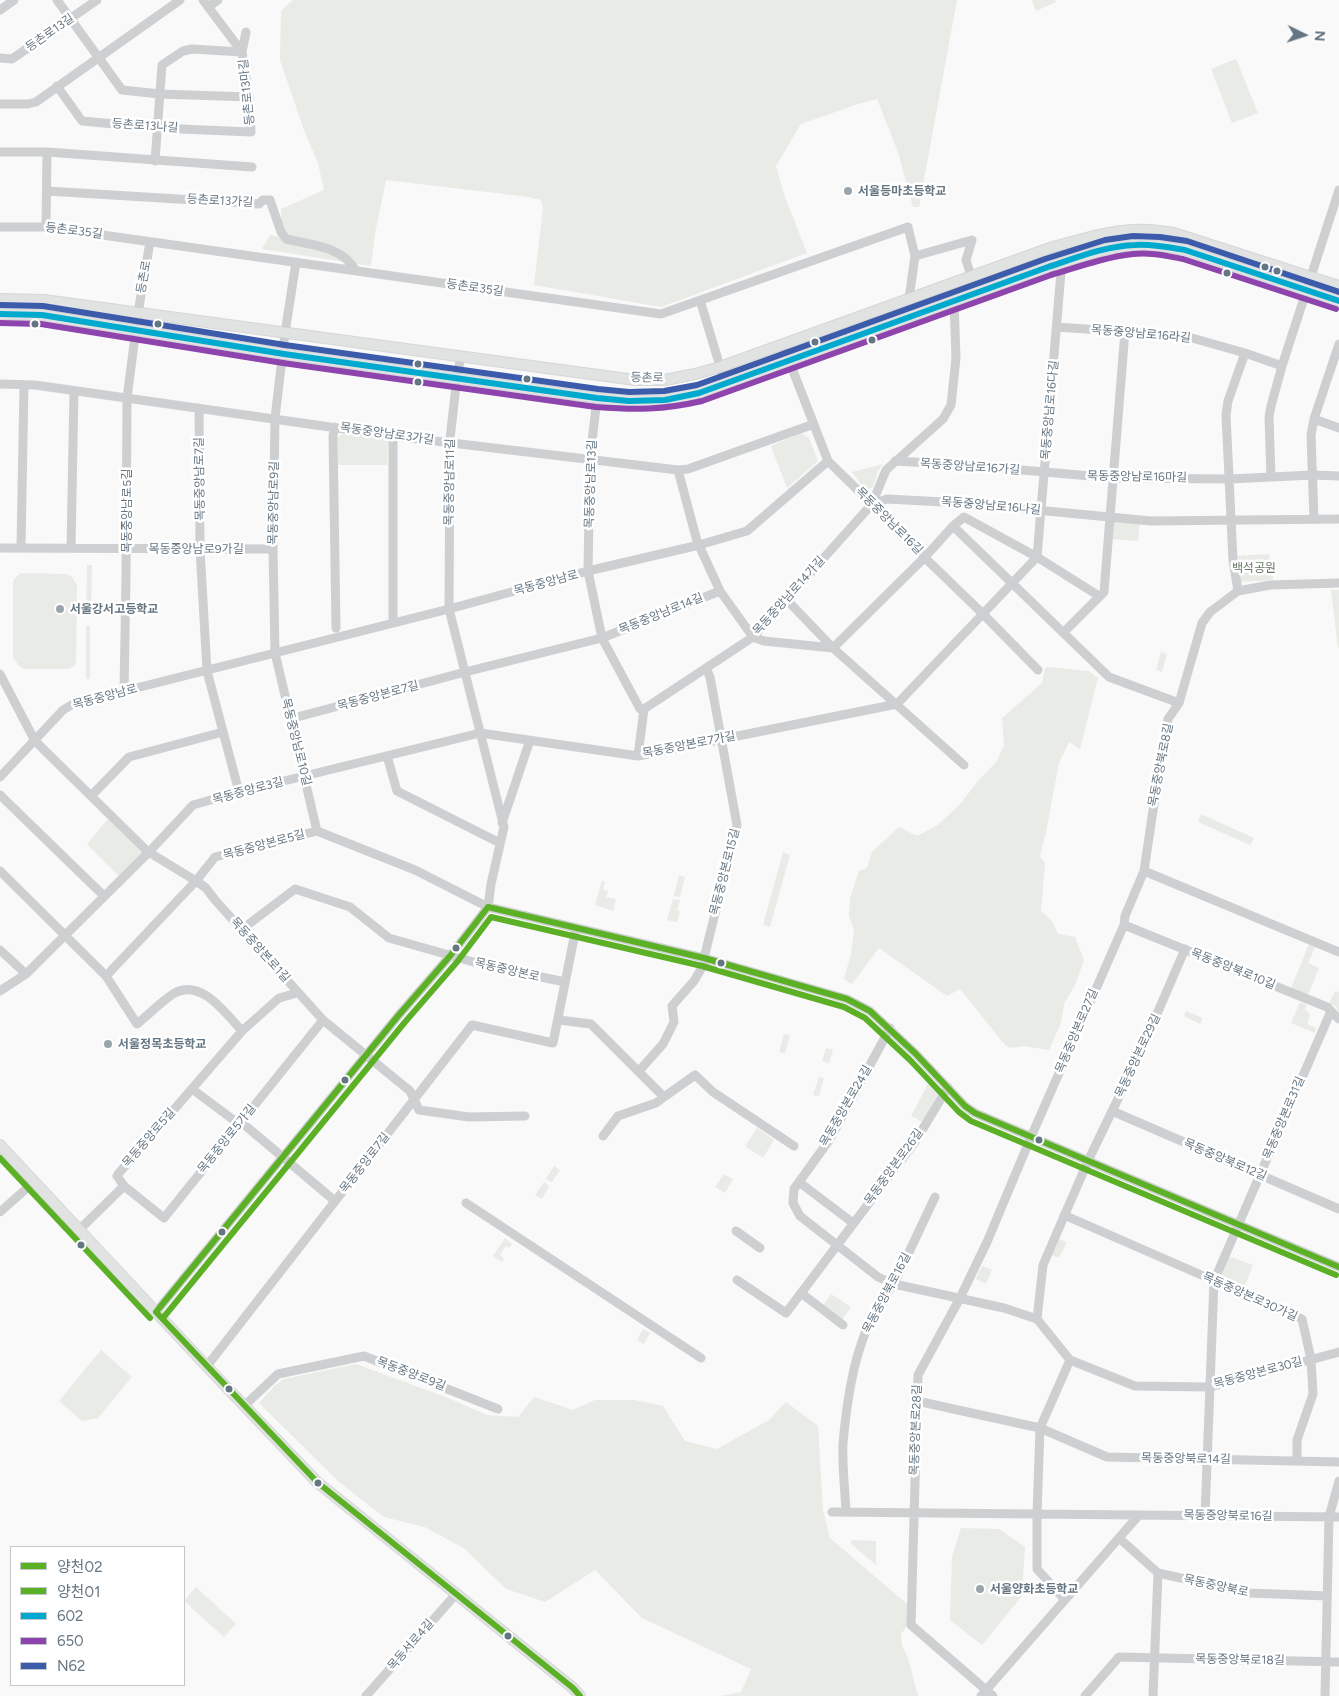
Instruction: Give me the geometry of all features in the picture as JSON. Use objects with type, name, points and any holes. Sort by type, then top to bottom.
[{"type":"main road","name":"등촌로","points":[[0,299],[44,300],[635,380],[665,380],[720,367],[1050,248],[1113,232],[1150,230],[1174,234],[1339,286]]},
{"type":"main road","name":"등촌로","points":[[0,314],[42,315],[284,354],[597,398],[665,400],[699,393],[1059,263],[1115,247],[1134,245],[1160,246],[1185,250],[1339,301]]},
{"type":"main road","points":[[0,1145],[317,1482],[558,1676],[580,1696]]},
{"type":"street","points":[[57,0],[122,90],[160,94],[249,97]]},
{"type":"street","name":"등촌로13길","points":[[0,58],[12,59],[97,0]]},
{"type":"street","points":[[0,104],[28,104],[36,102],[180,0]]},
{"type":"street","name":"등촌로13마길","points":[[218,0],[205,3],[242,52]]},
{"type":"street","points":[[0,10],[11,1]]},
{"type":"street","name":"등촌로13마길","points":[[246,32],[242,52],[249,97],[251,132]]},
{"type":"street","name":"등촌로13마길","points":[[155,161],[162,65],[183,50],[242,52]]},
{"type":"street","name":"등촌로13나길","points":[[57,86],[82,121],[158,128],[251,132]]},
{"type":"street","points":[[0,152],[47,152],[252,167]]},
{"type":"street","points":[[46,227],[47,152]]},
{"type":"street","points":[[1271,477],[1271,406],[1310,277],[1337,205],[1339,190]]},
{"type":"street","name":"등촌로13가길","points":[[47,191],[259,204],[263,200],[270,200],[281,232],[286,239],[338,252],[350,261],[356,271]]},
{"type":"street","name":"등촌로35길","points":[[0,227],[46,227],[662,314],[908,227],[916,256],[909,299]]},
{"type":"street","points":[[916,256],[972,240],[966,260],[971,276]]},
{"type":"street","name":"등촌로","points":[[135,330],[150,242]]},
{"type":"street","points":[[284,354],[296,262]]},
{"type":"street","name":"목동중앙남로16다길","points":[[1037,557],[1057,327],[1061,272],[1059,263]]},
{"type":"street","points":[[700,300],[725,383]]},
{"type":"street","name":"목동중앙남로16가길","points":[[872,504],[886,470],[943,419],[951,405],[956,358],[954,301]]},
{"type":"street","name":"목동중앙남로16라길","points":[[1057,327],[1185,336],[1282,366]]},
{"type":"street","name":"목동중앙남로5길","points":[[124,692],[127,398],[135,330]]},
{"type":"street","points":[[1064,632],[1104,592],[1124,331]]},
{"type":"street","points":[[1314,519],[1311,435],[1314,419],[1339,344]]},
{"type":"street","name":"목동중앙남로16길","points":[[783,345],[828,461],[1038,670]]},
{"type":"street","points":[[1238,591],[1233,560],[1226,415],[1228,401],[1245,353]]},
{"type":"street","name":"목동중앙남로9길","points":[[275,653],[273,549],[275,418],[284,354]]},
{"type":"street","name":"목동중앙남로11길","points":[[449,609],[450,443],[461,356]]},
{"type":"street","name":"목동중앙남로3가길","points":[[0,384],[24,384],[393,436],[678,470],[688,469],[814,424]]},
{"type":"street","points":[[20,548],[24,384]]},
{"type":"street","points":[[71,548],[74,391]]},
{"type":"street","name":"목동중앙남로13길","points":[[588,571],[590,459],[597,398]]},
{"type":"street","name":"목동중앙남로7길","points":[[199,408],[200,548],[207,671]]},
{"type":"street","points":[[1314,419],[1339,428]]},
{"type":"street","points":[[335,427],[336,628]]},
{"type":"street","points":[[393,436],[393,623]]},
{"type":"street","name":"목동중앙남로","points":[[0,777],[63,710],[73,704],[449,609],[588,571],[699,545],[747,531],[828,461]]},
{"type":"street","name":"목동중앙남로16가길","points":[[895,461],[965,465],[1044,473]]},
{"type":"street","points":[[678,470],[699,545],[720,591],[753,636],[764,641],[833,648]]},
{"type":"street","name":"목동중앙남로16마길","points":[[1044,473],[1113,478],[1339,476]]},
{"type":"street","name":"목동중앙남로16나길","points":[[872,504],[887,498],[963,503],[1151,521],[1339,519]]},
{"type":"street","name":"목동중앙남로14가길","points":[[644,709],[753,636],[872,504]]},
{"type":"street","points":[[833,648],[964,517],[1037,557],[1099,596]]},
{"type":"street","points":[[953,526],[1109,677],[1179,703]]},
{"type":"street","name":"목동중앙남로9가길","points":[[0,548],[273,549]]},
{"type":"street","points":[[897,704],[1037,557]]},
{"type":"street","name":"목동중앙남로14길","points":[[588,571],[602,638],[640,709],[644,709]]},
{"type":"street","name":"목동중앙북로8길","points":[[1124,924],[1125,916],[1144,871],[1168,719],[1179,703],[1202,623],[1210,612],[1238,591],[1270,585],[1339,583]]},
{"type":"street","name":"목동중앙남로14길","points":[[602,638],[720,591]]},
{"type":"street","points":[[786,599],[833,648],[964,765]]},
{"type":"street","points":[[156,1312],[366,1055],[450,956],[488,907],[504,827],[449,609]]},
{"type":"street","name":"목동중앙본로7길","points":[[290,719],[465,672],[602,638]]},
{"type":"street","name":"목동중앙남로10길","points":[[275,653],[317,831]]},
{"type":"street","name":"목동중앙본로15길","points":[[706,668],[710,677],[737,825],[706,958]]},
{"type":"street","points":[[207,671],[239,792]]},
{"type":"street","name":"목동중앙본로1길","points":[[0,674],[35,741],[149,852],[206,888],[241,930],[323,1020],[410,1091],[413,1101]]},
{"type":"street","name":"목동중앙본로7가길","points":[[480,733],[638,756],[897,704]]},
{"type":"street","points":[[638,756],[644,709]]},
{"type":"street","points":[[91,796],[129,757],[223,732]]},
{"type":"street","name":"목동중앙로3길","points":[[0,991],[26,974],[64,934],[149,852],[193,805],[480,733]]},
{"type":"street","points":[[502,823],[530,740]]},
{"type":"street","points":[[387,756],[397,792],[500,843]]},
{"type":"street","points":[[0,794],[104,896]]},
{"type":"street","name":"목동중앙본로5길","points":[[106,976],[196,881],[215,858],[317,831],[415,870],[488,907]]},
{"type":"street","points":[[0,871],[106,976],[137,1024],[175,994],[185,990],[196,991],[210,998],[242,1032]]},
{"type":"street","points":[[1144,871],[1339,952]]},
{"type":"street","name":"목동중앙본로","points":[[241,930],[295,889],[350,906],[389,938],[484,965],[565,982]]},
{"type":"street","points":[[488,907],[706,958],[847,999],[870,1010],[890,1028],[965,1106],[975,1112],[1339,1267]]},
{"type":"street","name":"목동중앙북로10길","points":[[1124,924],[1327,1008],[1339,1019]]},
{"type":"street","name":"목동중앙본로27길","points":[[1030,1137],[1124,924]]},
{"type":"street","points":[[576,928],[559,1020],[591,1024],[664,1097]]},
{"type":"street","name":"목동중앙본로29길","points":[[1088,1161],[1141,1051],[1185,949]]},
{"type":"street","points":[[0,950],[26,974]]},
{"type":"street","points":[[638,1072],[663,1044],[674,1022],[672,1006],[694,981],[706,958]]},
{"type":"street","name":"목동중앙로5길","points":[[80,1229],[124,1186],[117,1176],[119,1173],[242,1032],[280,998],[298,993]]},
{"type":"street","name":"목동중앙본로31길","points":[[1214,1281],[1331,1011]]},
{"type":"street","name":"목동중앙로5가길","points":[[124,1186],[164,1218],[323,1020]]},
{"type":"street","name":"목동중앙로7길","points":[[207,1366],[472,1025],[553,1043],[559,1020]]},
{"type":"street","name":"목동중앙본로24길","points":[[836,1244],[800,1216],[793,1202],[794,1189],[833,1133],[890,1028]]},
{"type":"street","points":[[603,1136],[618,1116],[656,1103],[695,1075],[713,1092],[794,1146]]},
{"type":"street","name":"목동중앙본로26길","points":[[737,1280],[786,1313],[836,1244],[915,1142],[948,1087]]},
{"type":"street","points":[[192,1089],[240,1123],[335,1201]]},
{"type":"street","points":[[413,1101],[419,1110],[444,1114],[469,1117],[525,1116]]},
{"type":"street","name":"목동중앙북로12길","points":[[1112,1111],[1339,1209]]},
{"type":"street","name":"목동중앙본로28길","points":[[987,1694],[911,1625],[918,1375],[960,1298],[987,1242],[1030,1137]]},
{"type":"street","points":[[836,1244],[878,1277],[894,1284],[1004,1308],[1037,1319],[1043,1265],[1088,1161]]},
{"type":"street","points":[[0,1212],[35,1181]]},
{"type":"street","points":[[799,1182],[853,1223]]},
{"type":"street","name":"목동중앙북로16길","points":[[846,1512],[843,1445],[851,1380],[866,1329],[886,1294],[894,1284],[935,1197]]},
{"type":"street","points":[[466,1203],[701,1358]]},
{"type":"street","name":"목동중앙본로30가길","points":[[1064,1215],[1302,1319],[1311,1359],[1313,1394],[1297,1440],[1297,1462]]},
{"type":"street","points":[[736,1231],[760,1248]]},
{"type":"street","points":[[1205,1516],[1214,1281]]},
{"type":"street","points":[[801,1293],[843,1325]]},
{"type":"street","name":"목동중앙본로30길","points":[[1037,1319],[1070,1360],[1135,1386],[1210,1387],[1339,1352]]},
{"type":"street","name":"목동중앙로9길","points":[[244,1406],[278,1374],[364,1356],[498,1408]]},
{"type":"street","points":[[1065,1600],[1038,1569],[1037,1514],[1040,1428],[1070,1360]]},
{"type":"street","name":"목동중앙북로14길","points":[[917,1401],[1040,1428],[1107,1457],[1339,1462]]},
{"type":"street","points":[[1325,1696],[1329,1517],[1339,1481]]},
{"type":"street","name":"목동중앙북로16길","points":[[832,1512],[1329,1517]]},
{"type":"street","points":[[987,1694],[1065,1600],[1140,1515]]},
{"type":"street","points":[[1329,1517],[1339,1517]]},
{"type":"street","name":"목동중앙북로","points":[[1119,1538],[1158,1573],[1249,1593],[1327,1596]]},
{"type":"street","points":[[1154,1696],[1158,1573]]},
{"type":"street","name":"목동서로4길","points":[[366,1696],[456,1594]]},
{"type":"street","name":"목동중앙북로18길","points":[[1085,1696],[1119,1657],[1326,1662]]},
{"type":"street","points":[[1326,1662],[1339,1662]]},
{"type":"green space","points":[[293,0],[957,0],[919,207],[913,207],[898,152],[877,99],[801,124],[776,166],[785,197],[807,253],[661,307],[534,285],[543,208],[541,200],[529,197],[386,180],[375,233],[371,266],[262,249],[270,235],[281,237],[281,209],[324,190],[318,163],[304,130],[280,60],[281,11]]},
{"type":"green space","points":[[1032,0],[1055,0],[1056,2],[1036,11]]},
{"type":"green space","points":[[1236,59],[1258,113],[1232,123],[1211,69]]},
{"type":"green space","points":[[347,432],[388,439],[387,465],[338,465],[338,437]]},
{"type":"green space","points":[[801,433],[809,438],[818,461],[787,488],[771,446]]},
{"type":"green space","points":[[883,464],[878,471],[873,487],[865,490],[852,472]]},
{"type":"green space","points":[[1113,520],[1140,522],[1138,541],[1112,539]]},
{"type":"green space","name":"백석공원","points":[[1269,554],[1273,580],[1239,582],[1235,556]]},
{"type":"green space","points":[[87,565],[92,565],[91,616],[86,615]]},
{"type":"green space","points":[[21,573],[66,574],[71,576],[77,585],[76,662],[69,669],[24,669],[13,658],[13,584],[14,579]]},
{"type":"green space","points":[[1331,590],[1339,590],[1339,648],[1338,648]]},
{"type":"green space","points":[[86,626],[90,626],[90,679],[86,679]]},
{"type":"green space","points":[[1161,652],[1167,654],[1162,672],[1156,670]]},
{"type":"green space","points":[[1045,668],[1089,671],[1098,678],[1080,749],[1069,742],[1059,763],[1040,856],[1045,863],[1041,911],[1053,922],[1058,934],[1075,937],[1084,960],[1075,985],[1064,1004],[1061,1023],[1049,1050],[1023,1046],[1010,1048],[1005,1045],[960,989],[947,996],[879,948],[852,984],[844,979],[851,954],[854,930],[849,916],[850,898],[859,871],[867,868],[872,852],[899,827],[917,836],[938,825],[961,803],[997,761],[1004,745],[1002,718],[1042,683]]},
{"type":"green space","points":[[1201,814],[1254,838],[1250,845],[1198,822]]},
{"type":"green space","points":[[108,819],[143,854],[120,877],[87,844]]},
{"type":"green space","points":[[783,852],[790,855],[770,927],[763,925]]},
{"type":"green space","points":[[679,875],[685,877],[680,897],[674,896]]},
{"type":"green space","points":[[602,881],[605,882],[603,890],[608,891],[606,897],[616,899],[613,911],[595,905]]},
{"type":"green space","points":[[673,899],[680,900],[677,910],[680,911],[677,922],[667,920]]},
{"type":"green space","points":[[1309,944],[1315,947],[1308,963],[1319,968],[1308,995],[1291,988]]},
{"type":"green space","points":[[1335,991],[1339,992],[1339,1012],[1335,1006],[1329,1004]]},
{"type":"green space","points":[[1300,1002],[1307,1005],[1305,1010],[1309,1012],[1310,1016],[1307,1024],[1316,1028],[1315,1033],[1291,1023]]},
{"type":"green space","points":[[1186,1011],[1203,1018],[1200,1024],[1184,1016]]},
{"type":"green space","points":[[784,1034],[790,1035],[785,1053],[779,1052]]},
{"type":"green space","points":[[826,1048],[833,1050],[829,1063],[822,1061]]},
{"type":"green space","points":[[819,1077],[824,1078],[819,1096],[813,1095]]},
{"type":"green space","points":[[930,1080],[940,1090],[923,1122],[911,1116]]},
{"type":"green space","points":[[757,1128],[774,1140],[763,1158],[745,1146]]},
{"type":"green space","points":[[554,1166],[560,1170],[552,1182],[546,1179]]},
{"type":"green space","points":[[724,1174],[733,1179],[725,1193],[715,1187]]},
{"type":"green space","points":[[544,1182],[549,1186],[542,1199],[535,1195]]},
{"type":"green space","points":[[505,1238],[512,1244],[509,1248],[506,1246],[500,1255],[504,1259],[502,1262],[493,1256]]},
{"type":"green space","points":[[1059,1239],[1067,1242],[1059,1258],[1052,1255]]},
{"type":"green space","points":[[1228,1256],[1253,1265],[1244,1288],[1221,1280],[1220,1276]]},
{"type":"green space","points":[[982,1266],[992,1270],[986,1284],[976,1279]]},
{"type":"green space","points":[[831,1294],[851,1307],[842,1320],[823,1306]]},
{"type":"green space","points":[[643,1329],[650,1333],[644,1344],[637,1340]]},
{"type":"green space","points":[[101,1350],[132,1377],[98,1418],[82,1421],[59,1401]]},
{"type":"green space","points":[[356,1364],[448,1398],[487,1415],[518,1417],[534,1397],[573,1410],[595,1400],[635,1400],[663,1406],[685,1441],[717,1449],[769,1420],[786,1402],[818,1426],[823,1510],[830,1538],[907,1604],[907,1626],[901,1634],[902,1646],[908,1658],[918,1696],[720,1696],[741,1692],[751,1669],[642,1618],[595,1570],[545,1602],[506,1589],[465,1549],[425,1527],[384,1517],[339,1482],[259,1403],[275,1385],[284,1379]]},
{"type":"green space","points":[[961,1528],[999,1529],[1025,1547],[1023,1578],[1026,1591],[982,1645],[950,1620],[952,1557]]},
{"type":"green space","points":[[851,1540],[876,1541],[876,1565],[851,1544]]},
{"type":"green space","points":[[196,1587],[236,1624],[224,1637],[185,1600]]},
{"type":"transit line","name":"N62","points":[[0,305],[43,306],[285,345],[629,392],[664,391],[697,385],[1045,259],[1105,240],[1133,236],[1187,241],[1339,292]]},
{"type":"transit line","name":"602","points":[[0,314],[42,315],[284,354],[629,401],[665,400],[699,393],[1048,267],[1091,253],[1124,246],[1154,245],[1185,250],[1339,301]]},
{"type":"transit line","name":"650","points":[[0,323],[41,324],[283,363],[596,407],[636,409],[662,408],[702,401],[1051,275],[1123,255],[1146,254],[1183,259],[1336,309]]},
{"type":"transit line","name":"양천02","points":[[156,1312],[398,1016],[450,956],[488,907],[704,958],[847,999],[870,1011],[916,1054],[965,1106],[975,1113],[1339,1267]]},
{"type":"transit line","name":"양천01","points":[[163,1318],[405,1022],[457,962],[491,917],[702,966],[844,1007],[865,1018],[910,1060],[959,1112],[971,1121],[1336,1275]]},
{"type":"transit line","name":"양천01","points":[[0,1158],[150,1318]]},
{"type":"transit line","name":"양천02","points":[[156,1312],[317,1482],[573,1688],[580,1696]]},
{"type":"place","name":"서울등마초등학교","points":[[848,191]]},
{"type":"place","name":"서울강서고등학교","points":[[60,609]]},
{"type":"place","name":"서울정목초등학교","points":[[108,1044]]},
{"type":"place","name":"서울양화초등학교","points":[[980,1589]]}]
